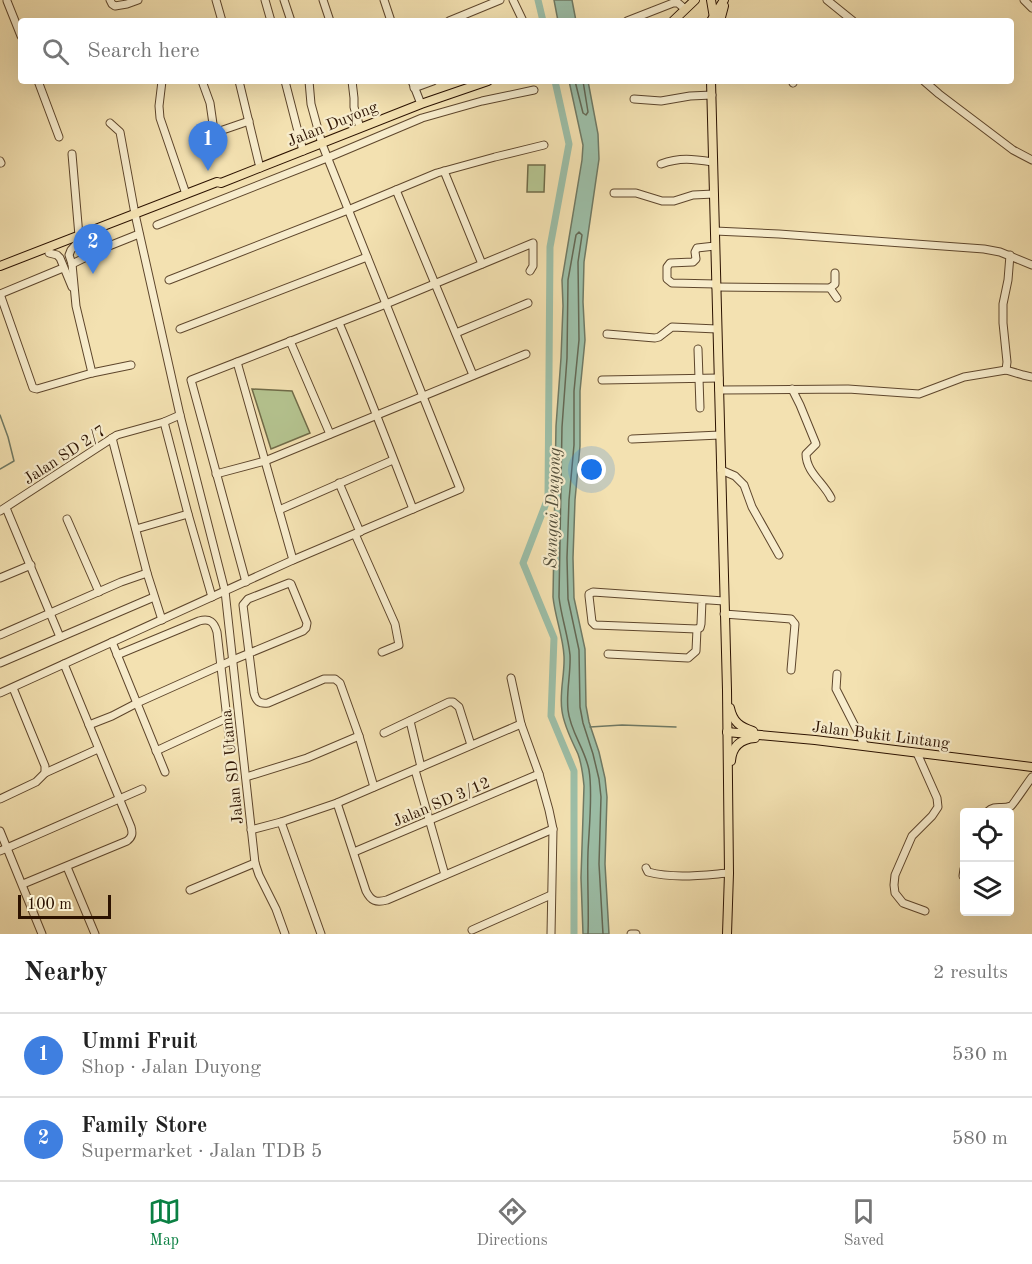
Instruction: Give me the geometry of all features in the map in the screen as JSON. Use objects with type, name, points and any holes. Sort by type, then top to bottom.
[{"type":"main road","points":[[676,18],[687,4],[695,0]]},
{"type":"main road","points":[[711,0],[715,18]]},
{"type":"main road","points":[[716,18],[725,0]]},
{"type":"main road","name":"Jalan Duyong","points":[[135,217],[217,182],[221,183],[421,104],[479,84]]},
{"type":"main road","points":[[711,85],[727,690],[729,873],[727,934]]},
{"type":"main road","name":"Jalan Duyong","points":[[0,267],[218,187],[221,183]]},
{"type":"main road","name":"Jalan Duyong","points":[[0,272],[79,239]]},
{"type":"main road","points":[[727,690],[732,715],[740,726],[789,738]]},
{"type":"main road","name":"Jalan Bukit Lintang","points":[[727,732],[865,746],[1032,767]]},
{"type":"main road","points":[[728,798],[731,753],[740,742],[747,739],[789,738]]},
{"type":"street","points":[[0,3],[8,0],[18,28]]},
{"type":"street","points":[[110,0],[115,6],[138,0]]},
{"type":"street","points":[[216,0],[221,18]]},
{"type":"street","points":[[265,0],[270,18]]},
{"type":"street","points":[[284,0],[290,18]]},
{"type":"street","points":[[323,0],[329,18]]},
{"type":"street","points":[[384,0],[390,18]]},
{"type":"street","points":[[456,18],[500,0]]},
{"type":"street","points":[[513,0],[522,18]]},
{"type":"street","points":[[827,0],[849,18]]},
{"type":"street","points":[[1024,0],[1032,8]]},
{"type":"street","points":[[635,18],[673,3],[687,4]]},
{"type":"street","points":[[39,84],[59,137]]},
{"type":"street","points":[[162,84],[160,118],[186,194]]},
{"type":"street","points":[[203,84],[210,103],[214,131],[249,121]]},
{"type":"street","points":[[239,84],[260,168]]},
{"type":"street","points":[[286,84],[303,151]]},
{"type":"street","points":[[0,693],[293,560],[460,489],[327,158],[311,104],[309,84]]},
{"type":"street","points":[[352,84],[354,107],[360,128]]},
{"type":"street","points":[[927,84],[1014,150],[1032,160]]},
{"type":"street","points":[[413,85],[421,104]]},
{"type":"street","points":[[634,99],[661,101],[690,96],[711,85]]},
{"type":"street","points":[[157,225],[422,118],[482,101],[534,90]]},
{"type":"street","name":"Jalan SD Utama","points":[[110,123],[120,132],[135,217],[180,415],[225,591],[255,863],[285,934]]},
{"type":"street","points":[[169,280],[444,171],[544,145]]},
{"type":"street","points":[[72,154],[79,239],[69,255],[76,306],[92,373]]},
{"type":"street","points":[[661,164],[684,158],[713,162]]},
{"type":"street","points":[[444,171],[483,264]]},
{"type":"street","points":[[396,190],[473,375]]},
{"type":"street","points":[[614,193],[636,193],[662,201],[674,201],[693,195],[714,194]]},
{"type":"street","points":[[715,231],[984,249],[1010,255],[1032,265]]},
{"type":"street","points":[[72,264],[139,234]]},
{"type":"street","points":[[246,582],[191,380],[386,304],[533,243],[533,266],[530,271]]},
{"type":"street","points":[[715,246],[697,248],[696,260],[693,262],[670,263],[667,267],[667,279],[672,283],[716,286],[830,288],[835,284],[835,273]]},
{"type":"street","points":[[48,253],[60,258],[75,292]]},
{"type":"street","points":[[1007,366],[1003,304],[1010,255]]},
{"type":"street","points":[[180,329],[367,257]]},
{"type":"street","points":[[63,268],[0,294],[33,388],[131,365]]},
{"type":"street","points":[[830,288],[837,298]]},
{"type":"street","points":[[456,333],[528,303]]},
{"type":"street","points":[[339,322],[413,509]]},
{"type":"street","points":[[607,334],[655,338],[672,327],[717,329]]},
{"type":"street","points":[[290,341],[330,434]]},
{"type":"street","points":[[698,349],[700,408]]},
{"type":"street","points":[[216,474],[265,461],[526,354]]},
{"type":"street","points":[[237,362],[293,560]]},
{"type":"street","points":[[719,390],[848,389],[919,394],[964,377],[1007,366],[1032,377]]},
{"type":"street","points":[[602,380],[718,378]]},
{"type":"street","points":[[792,389],[816,444],[806,454],[806,462],[831,498]]},
{"type":"street","name":"Jalan SD 2/7","points":[[3,509],[112,438],[180,415]]},
{"type":"street","points":[[164,422],[212,597]]},
{"type":"street","points":[[633,439],[720,435]]},
{"type":"street","points":[[112,438],[147,573],[162,620]]},
{"type":"street","points":[[279,510],[393,460]]},
{"type":"street","points":[[721,470],[735,476],[744,485],[752,507],[779,555]]},
{"type":"street","points":[[339,483],[395,624],[399,645],[382,652]]},
{"type":"street","points":[[3,509],[31,565],[60,637]]},
{"type":"street","points":[[136,529],[188,514]]},
{"type":"street","points":[[67,519],[99,592]]},
{"type":"street","points":[[0,578],[31,565]]},
{"type":"street","points":[[0,635],[147,573]]},
{"type":"street","points":[[89,725],[221,665],[249,654],[303,631],[307,623],[289,583],[258,594],[245,601],[243,605],[249,654],[254,693],[258,702],[262,704],[324,680],[334,679],[340,683],[374,787]]},
{"type":"street","points":[[697,629],[595,625],[592,622],[590,594],[593,592],[724,601]]},
{"type":"street","points":[[0,663],[154,597]]},
{"type":"street","points":[[608,654],[688,658],[696,651],[697,629],[701,624],[702,600]]},
{"type":"street","points":[[724,614],[793,621],[795,624],[790,670]]},
{"type":"street","points":[[117,655],[199,621],[207,620],[213,623],[217,632],[230,745]]},
{"type":"street","points":[[112,642],[165,772]]},
{"type":"street","points":[[23,884],[127,841],[131,838],[132,833],[64,664]]},
{"type":"street","points":[[837,674],[836,689],[865,746]]},
{"type":"street","points":[[511,678],[521,724],[539,774],[553,829],[551,934]]},
{"type":"street","points":[[13,688],[45,766],[45,773]]},
{"type":"street","points":[[384,733],[453,702],[459,707],[471,745]]},
{"type":"street","points":[[156,751],[227,718]]},
{"type":"street","points":[[410,721],[430,821],[445,875]]},
{"type":"street","points":[[251,830],[337,803],[521,724]]},
{"type":"street","points":[[246,777],[307,758],[359,736]]},
{"type":"street","points":[[0,799],[36,782],[45,773],[98,749]]},
{"type":"street","points":[[917,753],[937,798],[938,807],[912,836],[895,875],[894,885],[895,894],[903,903],[925,911]]},
{"type":"street","name":"Jalan SD 3/12","points":[[354,852],[539,774]]},
{"type":"street","points":[[993,808],[1013,805],[1032,777]]},
{"type":"street","points":[[4,849],[142,789]]},
{"type":"street","points":[[337,803],[366,891],[375,902],[387,900],[553,829]]},
{"type":"street","points":[[281,822],[321,934]]},
{"type":"street","points":[[0,831],[4,849],[23,884],[42,934]]},
{"type":"street","points":[[190,890],[255,863]]},
{"type":"street","points":[[67,867],[95,934]]},
{"type":"street","points":[[646,868],[648,872],[657,875],[691,876],[729,873]]},
{"type":"street","points":[[472,930],[551,895]]},
{"type":"street","points":[[631,934],[636,934]]},
{"type":"shaded area","points":[[528,165],[545,165],[544,192],[527,192]]},
{"type":"shaded area","points":[[252,389],[292,391],[310,433],[271,449]]},
{"type":"water","points":[[554,0],[572,0],[575,18],[557,18]]},
{"type":"water","name":"Sungai Duyong","points":[[570,84],[589,84],[598,134],[599,159],[584,262],[585,340],[580,391],[580,446],[573,558],[574,598],[585,649],[586,706],[605,778],[607,797],[605,864],[609,934],[583,934],[581,878],[584,786],[579,758],[566,728],[562,711],[564,656],[553,597],[556,426],[561,358],[562,280],[583,145]]},
{"type":"waterway","points":[[538,0],[542,18]]},
{"type":"waterway","points":[[556,84],[569,144],[550,247],[548,498],[523,563],[554,638],[551,716],[574,771],[574,934]]},
{"type":"waterway","points":[[0,415],[14,461],[0,469]]},
{"type":"waterway","points":[[590,727],[622,725],[676,727]]},
{"type":"place","name":"Ummi Fruit","points":[[208,171]]},
{"type":"place","name":"Family Store","points":[[93,274]]}]
